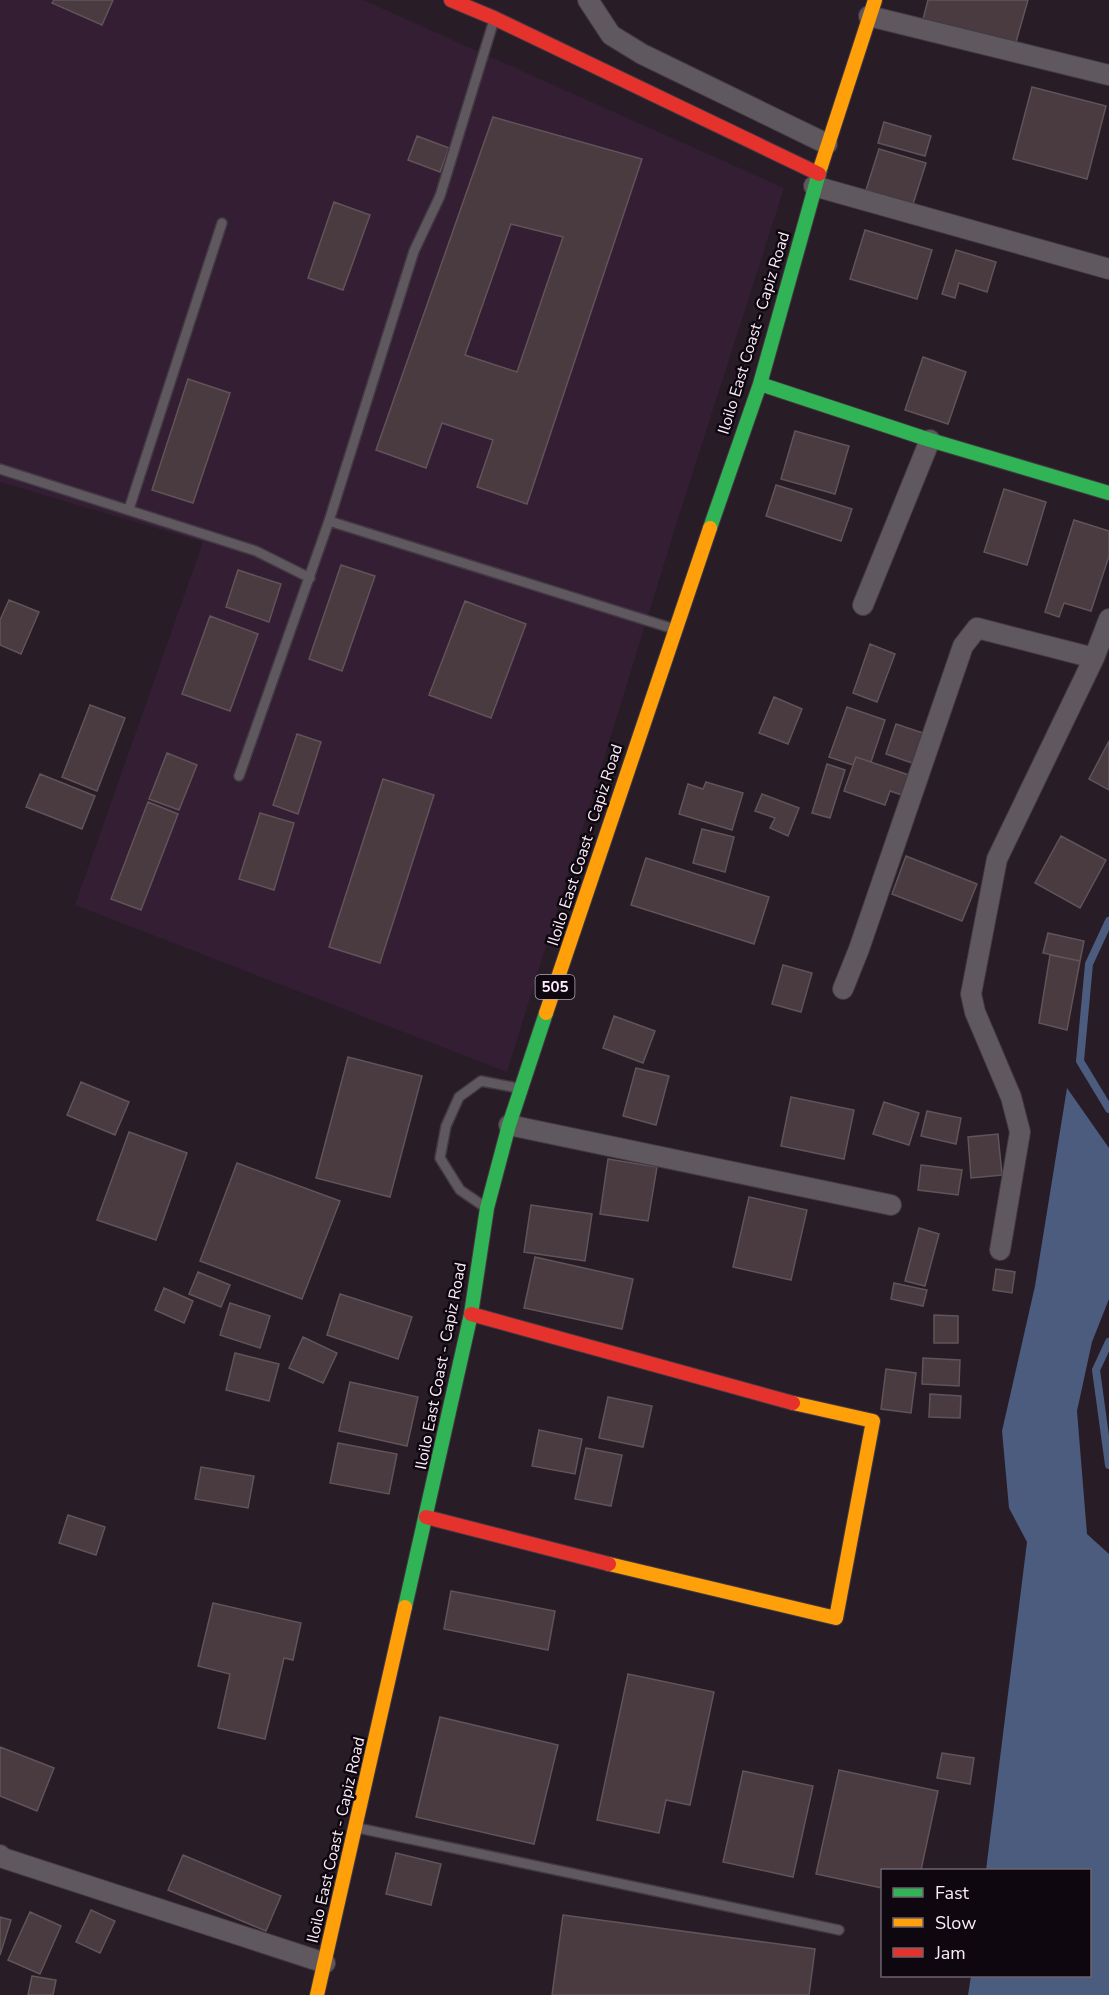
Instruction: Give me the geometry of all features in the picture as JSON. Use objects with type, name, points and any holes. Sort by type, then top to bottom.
[{"type":"main road","points":[[452,0],[494,18],[816,180]]},
{"type":"main road","name":"Iloilo East Coast - Capiz Road","points":[[317,1995],[471,1314],[487,1208],[509,1125],[674,629],[760,384],[816,180],[872,8]]},
{"type":"main road","points":[[760,384],[930,440],[1109,493]]},
{"type":"main road","points":[[426,1517],[672,1580],[836,1618],[873,1421],[790,1402],[471,1314]]},
{"type":"street","points":[[588,0],[611,35],[642,54],[827,144]]},
{"type":"street","points":[[872,8],[1109,75]]},
{"type":"street","points":[[816,180],[1109,269]]},
{"type":"street","points":[[863,605],[930,440]]},
{"type":"street","points":[[1000,1250],[1020,1132],[1011,1098],[975,1012],[971,994],[997,859],[1094,658],[1109,619]]},
{"type":"street","points":[[843,988],[859,949],[963,646],[977,628],[1094,658]]},
{"type":"street","points":[[509,1125],[891,1205]]},
{"type":"street","points":[[0,1855],[3,1858],[325,1963]]},
{"type":"lane","points":[[239,776],[329,521],[414,251],[440,196],[494,18]]},
{"type":"lane","points":[[129,509],[222,223]]},
{"type":"lane","points":[[0,469],[256,550],[310,578]]},
{"type":"lane","points":[[329,521],[674,629]]},
{"type":"lane","points":[[487,1208],[460,1190],[440,1158],[446,1126],[459,1097],[481,1081],[522,1088]]},
{"type":"lane","points":[[356,1828],[839,1930]]},
{"type":"shaded area","points":[[0,0],[363,0],[784,188],[682,506],[507,1072],[75,905],[203,542],[0,482]]},
{"type":"water","points":[[1067,1088],[1109,1148],[1109,1299],[1092,1342],[1077,1411],[1087,1534],[1109,1554],[1109,1995],[968,1995],[971,1977],[1091,1977],[1091,1869],[986,1869],[1027,1542],[1009,1508],[1002,1431],[1035,1286]]},
{"type":"building","points":[[54,0],[113,0],[102,25],[52,3]]},
{"type":"building","points":[[928,0],[1028,0],[1014,49],[922,23]]},
{"type":"building","points":[[1032,87],[1106,106],[1087,179],[1013,159]]},
{"type":"building","points":[[493,117],[642,159],[527,504],[477,487],[493,440],[442,423],[426,468],[376,450]],"holes":[[[511,224],[563,237],[517,372],[465,355]]]},
{"type":"building","points":[[884,122],[931,136],[925,156],[878,143]]},
{"type":"building","points":[[417,136],[449,148],[440,172],[408,160]]},
{"type":"building","points":[[879,149],[926,163],[913,204],[866,190]]},
{"type":"building","points":[[334,202],[370,215],[343,290],[308,278]]},
{"type":"building","points":[[865,230],[932,250],[917,299],[850,279]]},
{"type":"building","points":[[956,250],[996,262],[987,292],[959,283],[955,298],[942,294]]},
{"type":"building","points":[[923,357],[966,372],[948,424],[905,410]]},
{"type":"building","points":[[188,379],[230,393],[193,503],[152,490]]},
{"type":"building","points":[[795,431],[849,446],[835,494],[781,479]]},
{"type":"building","points":[[776,485],[852,509],[841,541],[766,516]]},
{"type":"building","points":[[1004,489],[1046,502],[1027,565],[984,552]]},
{"type":"building","points":[[1074,520],[1109,531],[1109,556],[1091,611],[1064,603],[1059,617],[1045,612]]},
{"type":"building","points":[[341,565],[375,576],[342,671],[309,659]]},
{"type":"building","points":[[238,570],[281,584],[269,622],[226,607]]},
{"type":"building","points":[[9,600],[39,612],[21,654],[0,645],[0,620]]},
{"type":"building","points":[[465,601],[526,624],[491,718],[429,695]]},
{"type":"building","points":[[210,616],[258,634],[230,711],[182,694]]},
{"type":"building","points":[[870,644],[895,654],[877,702],[853,693]]},
{"type":"building","points":[[774,697],[802,709],[788,744],[759,733]]},
{"type":"building","points":[[90,705],[125,718],[97,791],[62,777]]},
{"type":"building","points":[[847,707],[885,720],[871,762],[856,757],[853,765],[829,757]]},
{"type":"building","points":[[896,724],[926,734],[915,764],[886,754]]},
{"type":"building","points":[[297,734],[321,742],[298,814],[273,805]]},
{"type":"building","points":[[1109,741],[1109,790],[1089,779]]},
{"type":"building","points":[[167,753],[197,765],[179,810],[149,799]]},
{"type":"building","points":[[856,757],[909,775],[902,795],[890,791],[885,805],[844,791]]},
{"type":"building","points":[[827,764],[845,770],[830,818],[812,813]]},
{"type":"building","points":[[40,774],[95,796],[82,829],[26,807]]},
{"type":"building","points":[[383,779],[434,795],[380,963],[329,947]]},
{"type":"building","points":[[706,782],[743,793],[732,830],[679,814],[688,784],[703,789]]},
{"type":"building","points":[[762,794],[799,808],[788,836],[770,828],[775,818],[755,811]]},
{"type":"building","points":[[148,802],[178,814],[141,910],[111,899]]},
{"type":"building","points":[[260,813],[294,823],[274,890],[239,879]]},
{"type":"building","points":[[702,829],[734,837],[725,872],[693,863]]},
{"type":"building","points":[[1061,836],[1106,860],[1080,908],[1035,883]]},
{"type":"building","points":[[906,856],[977,884],[962,921],[892,894]]},
{"type":"building","points":[[646,858],[769,897],[754,944],[631,905]]},
{"type":"building","points":[[1048,933],[1084,941],[1080,961],[1043,953]]},
{"type":"building","points":[[1050,955],[1080,961],[1067,1030],[1039,1023]]},
{"type":"building","points":[[783,965],[812,973],[801,1012],[772,1004]]},
{"type":"building","points":[[614,1016],[655,1031],[643,1063],[603,1048]]},
{"type":"building","points":[[348,1057],[422,1076],[390,1197],[316,1178]]},
{"type":"building","points":[[636,1068],[669,1076],[656,1125],[623,1116]]},
{"type":"building","points":[[81,1082],[129,1102],[115,1135],[67,1115]]},
{"type":"building","points":[[791,1097],[854,1110],[844,1159],[781,1146]]},
{"type":"building","points":[[884,1102],[919,1113],[909,1145],[873,1134]]},
{"type":"building","points":[[927,1111],[961,1118],[956,1144],[921,1136]]},
{"type":"building","points":[[129,1132],[187,1153],[156,1240],[97,1220]]},
{"type":"building","points":[[998,1134],[1002,1175],[971,1178],[968,1137]]},
{"type":"building","points":[[608,1159],[657,1167],[648,1221],[600,1214]]},
{"type":"building","points":[[237,1163],[340,1201],[302,1299],[200,1261]]},
{"type":"building","points":[[921,1165],[962,1170],[958,1195],[918,1190]]},
{"type":"building","points":[[749,1197],[807,1210],[791,1280],[733,1267]]},
{"type":"building","points":[[531,1205],[592,1214],[585,1261],[524,1252]]},
{"type":"building","points":[[919,1228],[939,1234],[925,1286],[905,1281]]},
{"type":"building","points":[[535,1257],[633,1279],[622,1329],[524,1308]]},
{"type":"building","points":[[996,1269],[1015,1272],[1012,1293],[993,1290]]},
{"type":"building","points":[[198,1272],[230,1285],[221,1307],[189,1294]]},
{"type":"building","points":[[894,1283],[927,1290],[923,1306],[891,1299]]},
{"type":"building","points":[[164,1288],[193,1301],[184,1323],[155,1310]]},
{"type":"building","points":[[340,1294],[412,1317],[398,1359],[327,1335]]},
{"type":"building","points":[[230,1303],[270,1316],[260,1348],[220,1335]]},
{"type":"building","points":[[934,1315],[958,1316],[958,1343],[934,1343]]},
{"type":"building","points":[[303,1337],[337,1353],[323,1383],[289,1368]]},
{"type":"building","points":[[235,1353],[279,1364],[269,1401],[226,1390]]},
{"type":"building","points":[[923,1358],[960,1360],[959,1386],[922,1384]]},
{"type":"building","points":[[886,1369],[916,1373],[911,1413],[881,1409]]},
{"type":"building","points":[[350,1382],[418,1397],[407,1446],[339,1431]]},
{"type":"building","points":[[930,1394],[961,1396],[960,1418],[929,1417]]},
{"type":"building","points":[[608,1397],[652,1406],[643,1447],[599,1438]]},
{"type":"building","points":[[539,1430],[582,1439],[575,1474],[532,1466]]},
{"type":"building","points":[[338,1443],[397,1454],[389,1494],[330,1483]]},
{"type":"building","points":[[586,1448],[622,1455],[611,1506],[575,1499]]},
{"type":"building","points":[[201,1467],[254,1476],[248,1508],[195,1499]]},
{"type":"building","points":[[68,1515],[105,1527],[96,1555],[59,1543]]},
{"type":"building","points":[[451,1591],[555,1611],[548,1650],[444,1629]]},
{"type":"building","points":[[213,1603],[301,1623],[293,1660],[284,1658],[265,1739],[218,1728],[230,1674],[198,1666]]},
{"type":"building","points":[[628,1674],[714,1692],[690,1805],[666,1800],[659,1833],[597,1820]]},
{"type":"building","points":[[440,1717],[558,1745],[534,1844],[416,1817]]},
{"type":"building","points":[[0,1747],[54,1768],[37,1811],[0,1796]]},
{"type":"building","points":[[942,1753],[974,1758],[970,1784],[937,1778]]},
{"type":"building","points":[[839,1770],[938,1791],[921,1869],[881,1869],[881,1888],[816,1874]]},
{"type":"building","points":[[743,1771],[813,1786],[793,1877],[723,1862]]},
{"type":"building","points":[[396,1853],[441,1864],[431,1905],[386,1894]]},
{"type":"building","points":[[183,1855],[281,1896],[266,1931],[168,1890]]},
{"type":"building","points":[[91,1910],[115,1921],[100,1953],[76,1942]]},
{"type":"building","points":[[30,1912],[61,1926],[40,1974],[8,1960]]},
{"type":"building","points":[[563,1915],[815,1949],[809,1995],[552,1995]]},
{"type":"building","points":[[0,1917],[11,1920],[0,1955]]},
{"type":"building","points":[[32,1976],[56,1980],[53,1995],[28,1995]]},
{"type":"waterway","points":[[1109,921],[1089,964],[1080,1061],[1109,1109]]},
{"type":"waterway","points":[[1109,1342],[1096,1370],[1109,1465]]},
{"type":"traffic: fast","points":[[710,528],[760,384],[821,166]]},
{"type":"traffic: fast","points":[[760,384],[930,440],[1109,493]]},
{"type":"traffic: fast","points":[[405,1607],[471,1314],[487,1208],[509,1125],[546,1013]]},
{"type":"traffic: slow","points":[[821,166],[875,0]]},
{"type":"traffic: slow","points":[[546,1013],[710,528]]},
{"type":"traffic: slow","points":[[609,1564],[836,1618],[873,1421],[793,1403]]},
{"type":"traffic: slow","points":[[317,1995],[405,1607]]},
{"type":"traffic: jam","points":[[451,0],[494,18],[819,174]]},
{"type":"traffic: jam","points":[[471,1314],[793,1403]]},
{"type":"traffic: jam","points":[[426,1517],[609,1564]]}]
